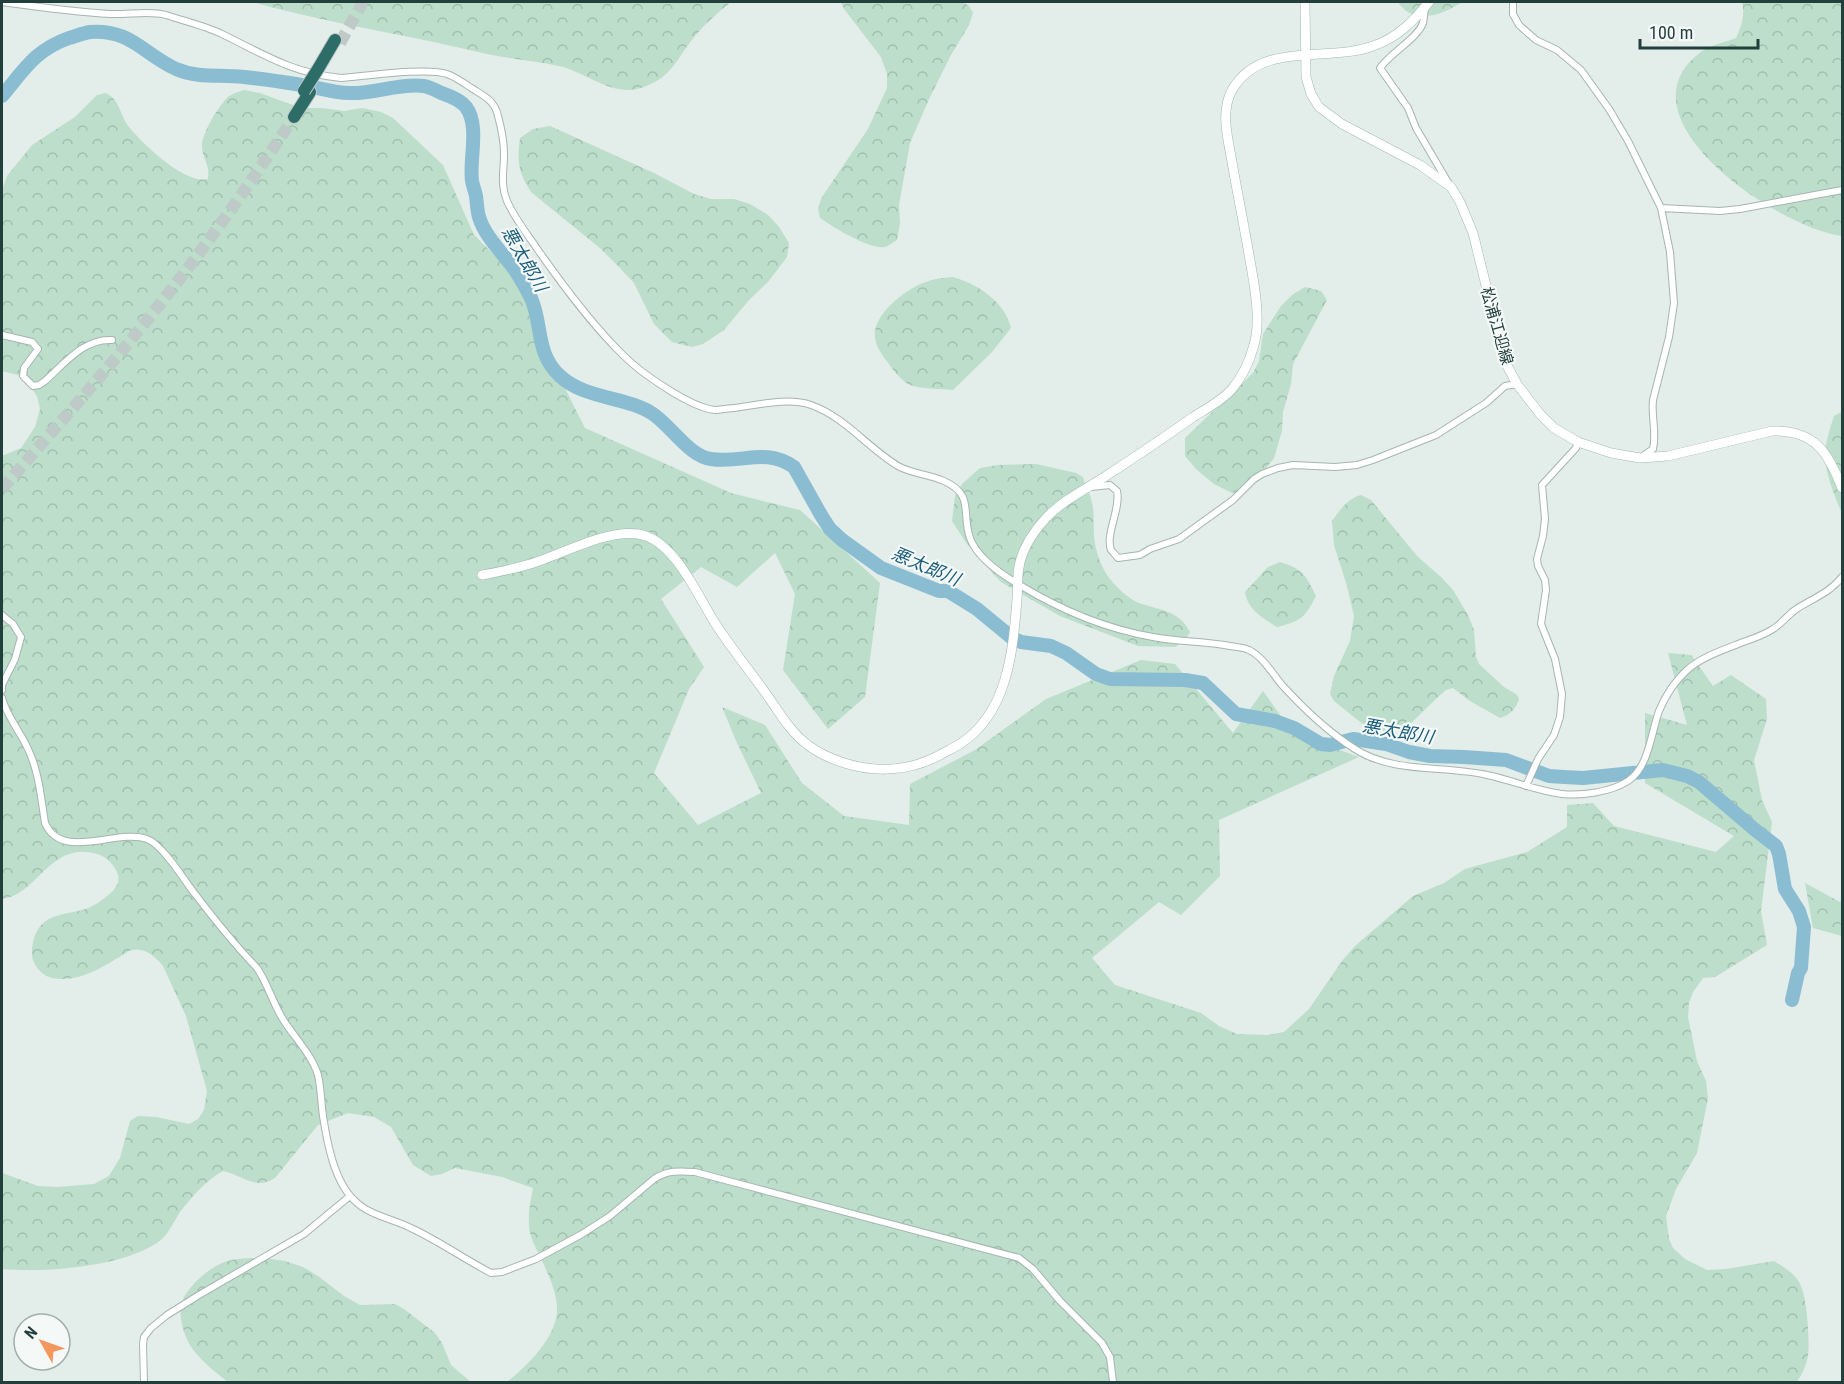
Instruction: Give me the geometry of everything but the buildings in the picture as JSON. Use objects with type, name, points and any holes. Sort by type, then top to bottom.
[{"type":"highway","points":[[292,115],[337,41]]},
{"type":"street","points":[[2,2],[113,15],[162,14],[219,33],[270,60],[327,77],[428,72],[443,72],[454,77],[488,98],[499,116],[504,154],[501,180],[509,207],[561,283],[624,356],[645,374],[682,397],[702,407],[715,410],[786,402],[803,403],[816,407],[837,419],[894,464],[907,471],[942,479],[957,488],[964,496],[969,538],[979,554],[1004,576],[1064,608],[1130,633],[1250,650],[1313,716],[1350,746],[1384,762],[1480,773],[1564,794],[1599,791],[1631,780],[1645,757],[1660,709],[1668,692],[1686,671],[1722,650],[1772,629],[1795,611],[1836,585],[1842,577]]},
{"type":"street","name":"松浦江迎線","points":[[1305,2],[1306,77],[1311,94],[1319,107],[1342,124],[1420,165],[1451,187],[1473,233],[1505,362],[1517,384],[1554,428],[1578,442],[1611,453],[1640,458],[1668,456],[1772,431],[1787,430],[1803,435],[1816,443],[1827,456],[1842,488]]},
{"type":"street","points":[[1513,2],[1513,14],[1519,25],[1536,40],[1557,50],[1581,70],[1609,109],[1628,141],[1661,208],[1670,252],[1674,303],[1669,337],[1653,400],[1656,439],[1653,449],[1640,458]]},
{"type":"street","points":[[482,575],[530,564],[600,538],[621,534],[639,534],[663,545],[675,559],[718,627],[790,727],[806,744],[825,756],[844,763],[864,768],[884,769],[908,768],[962,743],[990,714],[1003,688],[1015,632],[1018,569],[1023,552],[1035,530],[1062,503],[1153,446],[1231,391],[1244,370],[1255,342],[1257,297],[1225,122],[1231,93],[1241,79],[1257,65],[1305,54],[1371,47],[1396,35],[1414,20],[1427,4]]},
{"type":"street","points":[[1427,4],[1423,24],[1409,41],[1386,59],[1380,68],[1408,108],[1416,128],[1451,187]]},
{"type":"street","points":[[1661,208],[1720,211],[1842,190]]},
{"type":"street","points":[[2,335],[32,342],[38,349],[24,368],[22,376],[33,386],[45,381],[79,350],[91,343],[112,340]]},
{"type":"street","points":[[1088,487],[1110,485],[1117,491],[1119,499],[1110,539],[1111,551],[1118,558],[1140,555],[1179,539],[1194,530],[1262,474],[1293,465],[1335,467],[1358,465],[1373,460],[1436,435],[1467,417],[1505,386],[1517,384]]},
{"type":"street","points":[[1526,786],[1538,759],[1554,735],[1560,717],[1562,694],[1555,659],[1541,624],[1546,590],[1545,580],[1537,559],[1545,519],[1542,485],[1576,448],[1578,442]]},
{"type":"street","points":[[2,615],[13,624],[21,637],[19,649],[2,685],[2,690]]},
{"type":"street","points":[[2,698],[5,709],[28,747],[36,769],[45,823],[49,831],[57,838],[70,842],[134,836],[149,839],[172,862],[194,894],[257,968],[284,1021],[315,1066],[332,1158],[350,1196],[367,1210],[413,1229],[491,1273],[502,1272],[536,1259],[582,1234],[610,1216],[662,1174],[672,1171],[695,1172],[1019,1258],[1033,1269],[1060,1301],[1102,1343],[1110,1357],[1113,1383]]},
{"type":"street","points":[[144,1383],[143,1344],[144,1337],[151,1328],[199,1295],[295,1240],[350,1196]]},
{"type":"green space","points":[[252,2],[731,2],[699,31],[667,73],[651,84],[630,90],[609,87],[559,66],[487,54]]},
{"type":"green space","points":[[841,2],[963,2],[973,13],[969,25],[929,99],[910,143],[899,205],[900,223],[897,240],[885,247],[861,242],[842,232],[820,218],[818,208],[822,197],[868,129],[887,88],[887,74],[881,57]]},
{"type":"green space","points":[[1398,2],[1462,2],[1437,14],[1420,16],[1404,9]]},
{"type":"green space","points":[[1742,2],[1842,2],[1842,236],[1815,229],[1747,192],[1715,166],[1690,137],[1677,107],[1679,78],[1702,51],[1736,38],[1742,20]]},
{"type":"green space","points":[[244,90],[260,93],[301,108],[344,111],[362,108],[381,112],[393,118],[443,165],[474,235],[532,292],[543,325],[541,341],[585,428],[731,493],[800,510],[880,583],[865,697],[828,729],[783,670],[795,594],[775,553],[737,587],[701,567],[661,599],[704,667],[689,689],[654,773],[698,825],[761,793],[722,707],[765,725],[802,783],[844,816],[909,825],[910,784],[975,750],[1046,699],[1141,660],[1175,664],[1233,733],[1263,691],[1293,733],[1359,757],[1219,820],[1220,876],[1181,915],[1159,902],[1092,958],[1115,985],[1201,1013],[1219,1026],[1237,1034],[1267,1035],[1284,1032],[1309,1009],[1355,946],[1413,896],[1444,883],[1465,869],[1527,852],[1567,827],[1567,805],[1593,803],[1614,826],[1716,852],[1734,836],[1645,783],[1645,713],[1687,725],[1668,653],[1691,655],[1713,686],[1731,675],[1766,699],[1767,719],[1754,760],[1762,800],[1772,822],[1761,911],[1767,945],[1715,977],[1703,978],[1693,992],[1688,1017],[1697,1061],[1706,1081],[1708,1098],[1697,1153],[1676,1189],[1666,1216],[1669,1239],[1673,1248],[1685,1259],[1707,1270],[1774,1261],[1796,1278],[1805,1300],[1809,1341],[1807,1360],[1797,1382],[507,1382],[531,1360],[546,1342],[557,1312],[553,1287],[529,1229],[533,1188],[502,1177],[455,1168],[431,1176],[413,1165],[391,1127],[374,1117],[348,1113],[318,1125],[275,1178],[268,1182],[255,1183],[223,1171],[217,1175],[189,1201],[162,1239],[147,1248],[129,1256],[85,1266],[40,1270],[2,1269],[2,1173],[38,1186],[94,1184],[109,1176],[120,1158],[130,1121],[138,1116],[156,1117],[189,1124],[198,1119],[204,1110],[207,1091],[186,1016],[163,966],[154,956],[146,951],[132,950],[86,975],[69,979],[49,977],[43,974],[33,960],[33,942],[40,926],[58,915],[91,907],[113,891],[119,877],[109,861],[100,855],[83,852],[69,854],[57,860],[26,888],[2,899],[2,456],[21,448],[35,427],[40,409],[37,396],[26,381],[18,375],[2,371],[2,190],[7,176],[32,145],[75,117],[97,95],[106,93],[117,104],[129,127],[154,153],[188,176],[208,179],[208,169],[202,147],[204,136],[223,102],[230,95]]},
{"type":"green space","points":[[550,126],[654,173],[694,194],[711,199],[734,199],[750,204],[768,215],[779,227],[789,243],[787,257],[768,282],[749,300],[724,330],[703,344],[692,347],[672,342],[654,324],[634,283],[601,249],[531,192],[527,185],[520,166],[520,138],[533,129]]},
{"type":"green space","points":[[953,277],[981,289],[997,302],[1011,328],[992,352],[953,390],[912,386],[902,380],[879,349],[875,340],[877,323],[887,308],[910,289],[933,280]]},
{"type":"green space","points":[[1305,287],[1321,291],[1327,300],[1293,364],[1291,384],[1283,412],[1282,431],[1274,458],[1253,485],[1232,493],[1214,484],[1196,469],[1185,456],[1185,438],[1253,373],[1259,361],[1263,334],[1281,306]]},
{"type":"green space","points":[[1842,412],[1842,513],[1828,476],[1825,454],[1834,416]]},
{"type":"green space","points":[[1036,464],[1076,473],[1083,477],[1093,507],[1096,547],[1107,575],[1131,599],[1168,612],[1180,619],[1190,632],[1185,641],[1175,647],[1138,646],[1060,616],[1001,582],[976,555],[952,521],[955,496],[962,484],[980,468]]},
{"type":"green space","points":[[1361,495],[1371,500],[1417,556],[1453,590],[1474,630],[1476,657],[1479,664],[1519,699],[1510,713],[1500,718],[1470,701],[1453,688],[1446,690],[1409,725],[1382,731],[1369,729],[1334,701],[1330,694],[1334,676],[1350,641],[1354,616],[1334,545],[1332,521],[1348,502]]},
{"type":"green space","points":[[1280,562],[1293,567],[1302,574],[1310,583],[1316,596],[1302,617],[1292,623],[1277,627],[1249,604],[1245,592],[1268,567]]},
{"type":"green space","points":[[1805,883],[1840,902],[1842,900],[1842,936],[1813,928]]},
{"type":"green space","points":[[263,1258],[285,1261],[303,1267],[360,1305],[395,1304],[404,1309],[435,1333],[451,1365],[471,1382],[228,1382],[206,1364],[191,1346],[181,1321],[182,1302],[193,1285],[216,1266],[237,1259]]},
{"type":"waterway","name":"悪太郎川","points":[[2,96],[24,69],[47,48],[90,32],[104,32],[127,38],[165,63],[193,74],[235,76],[343,93],[415,85],[431,88],[461,102],[466,107],[472,123],[471,172],[478,214],[490,238],[515,270],[531,298],[547,358],[552,367],[570,384],[594,394],[631,404],[653,414],[688,447],[703,457],[722,460],[773,458],[794,467],[830,529],[881,568],[939,591],[948,591],[977,609],[1011,637],[1021,642],[1051,646],[1066,653],[1096,674],[1110,679],[1185,680],[1203,683],[1236,714],[1275,721],[1294,728],[1321,744],[1330,745],[1353,739],[1386,744],[1430,756],[1506,760],[1549,776],[1583,778],[1663,770],[1687,776],[1699,782],[1776,846],[1785,889],[1799,911],[1804,927],[1801,968],[1792,1000]]},
{"type":"tunnel","points":[[340,43],[363,2]]},
{"type":"tunnel","points":[[2,489],[106,370],[160,304],[220,225],[294,117]]}]
